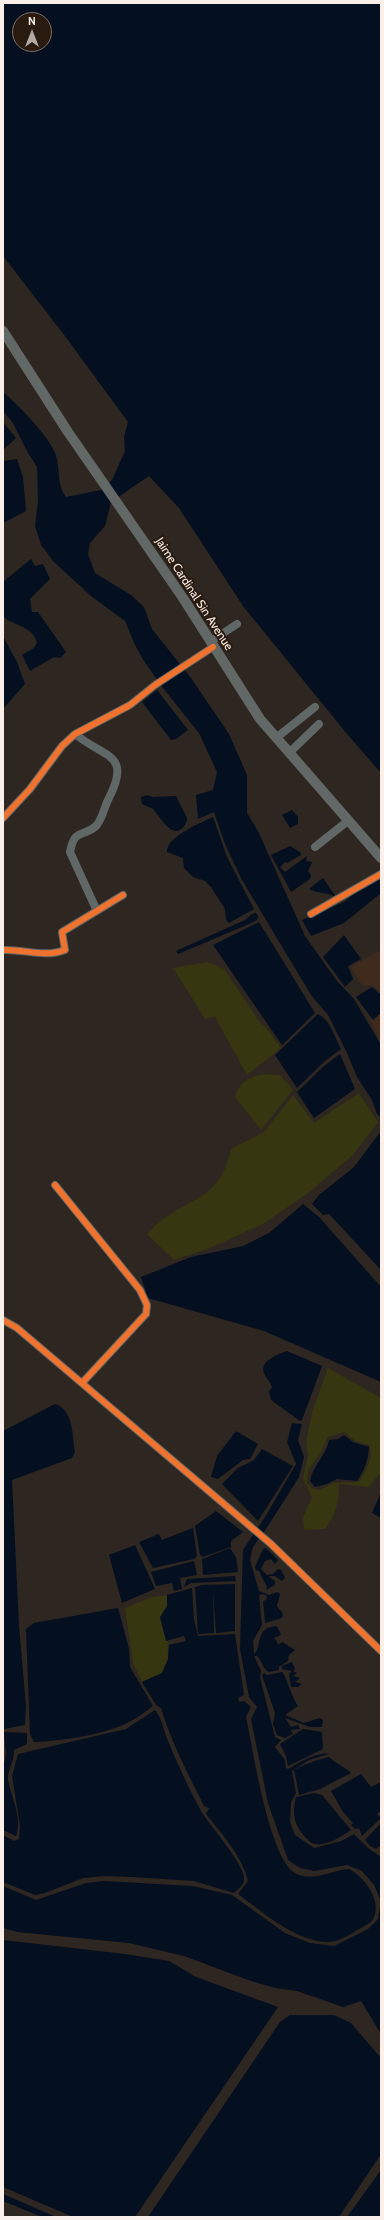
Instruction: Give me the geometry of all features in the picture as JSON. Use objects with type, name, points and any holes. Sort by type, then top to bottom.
[{"type":"main road","name":"Jaime Cardinal Sin Avenue","points":[[3,331],[68,432],[116,499],[183,598],[211,645],[260,719],[381,858]]},
{"type":"street","points":[[3,818],[30,789],[62,746],[75,734],[130,705],[155,685],[180,669],[237,624]]},
{"type":"street","points":[[276,738],[315,707]]},
{"type":"street","points":[[289,753],[319,724]]},
{"type":"street","points":[[75,734],[85,742],[109,755],[116,762],[119,769],[113,790],[101,817],[95,826],[78,834],[72,842],[70,852],[97,910]]},
{"type":"street","points":[[315,847],[349,820]]},
{"type":"street","points":[[311,914],[381,874]]},
{"type":"street","points":[[3,950],[54,954],[64,950],[62,932],[123,895]]},
{"type":"street","points":[[55,1185],[140,1290],[147,1305],[146,1314],[82,1383]]},
{"type":"street","points":[[3,1320],[17,1328],[271,1544],[381,1651]]},
{"type":"shaded area","points":[[381,950],[381,994],[374,986],[362,985],[350,967]]},
{"type":"shaded area","points":[[207,962],[224,969],[261,1024],[265,1026],[281,1048],[247,1075],[215,1017],[205,1019],[173,968]]},
{"type":"shaded area","points":[[381,1007],[381,1043],[370,1019]]},
{"type":"shaded area","points":[[263,1074],[280,1075],[293,1090],[261,1130],[235,1097],[245,1081]]},
{"type":"shaded area","points":[[359,1093],[378,1122],[353,1155],[308,1193],[263,1224],[210,1248],[174,1260],[147,1234],[161,1221],[206,1193],[214,1186],[221,1177],[227,1165],[231,1149],[264,1132],[293,1095],[314,1123]]},
{"type":"shaded area","points":[[328,1368],[381,1398],[381,1472],[369,1487],[339,1484],[336,1508],[325,1529],[304,1530],[303,1517],[312,1497],[303,1479],[308,1455],[306,1442],[312,1412]],"holes":[[[344,1432],[355,1441],[369,1445],[371,1450],[370,1459],[359,1482],[333,1483],[320,1490],[313,1489],[307,1483],[308,1470],[321,1453],[328,1437]]]},
{"type":"shaded area","points":[[167,1595],[168,1659],[162,1673],[142,1682],[133,1663],[125,1608],[152,1597]]},
{"type":"water","points":[[3,3],[381,3],[381,773],[347,734],[243,606],[179,508],[149,476],[111,502],[105,526],[90,543],[88,554],[95,573],[131,595],[144,607],[152,629],[191,678],[229,734],[247,775],[247,813],[258,831],[305,936],[337,981],[354,999],[381,1045],[381,1117],[377,1114],[372,1100],[357,1077],[328,1015],[311,995],[242,880],[225,844],[214,812],[198,819],[196,795],[213,790],[217,772],[199,733],[163,688],[144,661],[135,645],[125,621],[91,596],[54,562],[41,545],[35,526],[38,501],[37,467],[13,423],[3,411],[3,392],[26,414],[49,442],[57,459],[61,488],[66,497],[101,490],[112,480],[125,451],[124,437],[128,422],[65,336],[3,256]]},
{"type":"water","points":[[3,422],[16,438],[3,450]]},
{"type":"water","points":[[17,459],[23,477],[26,511],[3,523],[3,461]]},
{"type":"water","points":[[31,559],[35,566],[43,564],[50,579],[30,599],[32,612],[38,612],[66,652],[60,658],[54,657],[30,671],[22,655],[34,648],[37,643],[35,637],[27,629],[3,616],[3,582]]},
{"type":"water","points":[[3,636],[17,662],[25,684],[3,709]]},
{"type":"water","points":[[157,690],[188,730],[176,739],[171,740],[142,702]]},
{"type":"water","points":[[147,795],[153,797],[176,796],[187,818],[184,827],[177,831],[173,831],[169,828],[153,809],[142,804],[141,797]]},
{"type":"water","points":[[292,810],[298,817],[298,824],[290,828],[282,815]]},
{"type":"water","points":[[213,817],[227,857],[254,909],[229,923],[226,920],[225,909],[211,887],[205,881],[193,877],[184,868],[183,858],[167,852],[168,846],[178,836],[192,827]]},
{"type":"water","points":[[290,846],[300,852],[301,855],[287,863],[285,862],[280,867],[285,872],[307,856],[306,861],[312,862],[308,871],[311,875],[310,879],[291,892],[271,855]]},
{"type":"water","points":[[381,877],[381,893],[344,923],[311,936],[302,920],[344,902],[358,890]]},
{"type":"water","points":[[323,878],[336,897],[309,889]]},
{"type":"water","points":[[256,913],[258,916],[257,920],[249,924],[178,954],[176,951],[245,920],[252,914]]},
{"type":"water","points":[[259,922],[315,1013],[282,1045],[213,945]]},
{"type":"water","points":[[344,935],[361,959],[348,966],[353,979],[345,987],[323,957]]},
{"type":"water","points":[[372,987],[381,995],[381,1013],[373,1020],[356,997]]},
{"type":"water","points":[[318,1014],[332,1029],[341,1049],[325,1061],[297,1088],[275,1055]]},
{"type":"water","points":[[340,1054],[355,1089],[314,1118],[297,1092],[324,1066]]},
{"type":"water","points":[[381,1131],[381,1270],[329,1214],[323,1215],[312,1204],[319,1195],[354,1167]]},
{"type":"water","points":[[303,1204],[319,1217],[381,1287],[381,1382],[264,1331],[148,1298],[141,1277],[191,1257],[243,1246],[269,1233]]},
{"type":"water","points":[[287,1351],[322,1366],[302,1420],[300,1421],[271,1400],[269,1392],[272,1387],[263,1369],[264,1365],[275,1356]]},
{"type":"water","points":[[55,1404],[66,1412],[71,1424],[75,1452],[72,1458],[12,1480],[19,1626],[26,1706],[25,1725],[4,1729],[3,1431]]},
{"type":"water","points":[[292,1423],[302,1424],[298,1440],[304,1457],[299,1477],[253,1547],[250,1560],[259,1591],[269,1595],[277,1592],[280,1594],[277,1606],[283,1614],[282,1618],[265,1623],[263,1601],[266,1600],[267,1596],[263,1594],[259,1595],[262,1625],[253,1641],[254,1654],[257,1651],[262,1633],[270,1627],[277,1626],[281,1635],[274,1638],[278,1645],[282,1642],[295,1650],[289,1655],[288,1661],[279,1667],[279,1670],[269,1672],[265,1669],[259,1658],[254,1656],[261,1671],[260,1677],[275,1737],[281,1740],[275,1747],[285,1760],[286,1768],[288,1769],[319,1754],[329,1754],[309,1760],[292,1771],[296,1793],[291,1802],[290,1822],[295,1835],[314,1848],[341,1841],[354,1834],[368,1848],[381,1857],[381,1901],[374,1885],[362,1871],[347,1865],[314,1871],[300,1868],[288,1860],[268,1803],[251,1719],[257,1707],[249,1697],[240,1649],[243,1550],[265,1517],[296,1464],[287,1442]]},
{"type":"water","points":[[236,1431],[258,1444],[250,1459],[243,1460],[218,1479],[211,1477],[217,1456]]},
{"type":"water","points":[[344,1435],[353,1442],[369,1447],[367,1461],[362,1473],[357,1481],[337,1479],[327,1484],[315,1487],[310,1481],[329,1440],[338,1439]]},
{"type":"water","points":[[262,1449],[293,1466],[258,1521],[222,1484],[238,1468],[254,1460]]},
{"type":"water","points":[[381,1492],[381,1518],[372,1513]]},
{"type":"water","points":[[216,1511],[243,1532],[231,1541],[231,1547],[203,1557],[200,1555],[195,1526]]},
{"type":"water","points":[[193,1528],[197,1556],[194,1559],[153,1568],[139,1542],[159,1534],[162,1540]]},
{"type":"water","points":[[135,1545],[155,1589],[122,1603],[109,1555]]},
{"type":"water","points":[[230,1548],[236,1557],[238,1572],[203,1575],[202,1559]]},
{"type":"water","points":[[266,1548],[278,1560],[275,1564],[271,1559],[265,1561],[261,1569],[267,1575],[273,1574],[278,1569],[281,1570],[285,1578],[282,1581],[275,1576],[270,1576],[269,1577],[275,1581],[275,1585],[266,1590],[267,1587],[259,1571],[256,1570],[255,1567],[263,1549]]},
{"type":"water","points":[[194,1561],[197,1575],[180,1578],[182,1589],[174,1591],[172,1583],[156,1586],[151,1572]]},
{"type":"water","points":[[235,1576],[236,1581],[191,1583],[184,1587],[187,1579]]},
{"type":"water","points":[[235,1584],[235,1631],[216,1633],[213,1590],[214,1633],[198,1634],[195,1587],[202,1585]]},
{"type":"water","points":[[192,1588],[194,1619],[198,1636],[235,1634],[244,1695],[238,1698],[239,1702],[244,1701],[251,1707],[246,1717],[263,1801],[277,1847],[286,1863],[295,1873],[308,1877],[349,1869],[361,1878],[371,1891],[376,1906],[372,1921],[351,1934],[333,1942],[313,1940],[290,1931],[268,1917],[238,1894],[248,1881],[241,1863],[225,1837],[206,1814],[209,1808],[204,1806],[186,1770],[175,1746],[161,1708],[156,1705],[142,1682],[162,1673],[168,1659],[169,1645],[186,1641],[184,1636],[166,1641],[160,1617],[167,1606],[167,1595]]},
{"type":"water","points":[[118,1608],[129,1649],[130,1667],[153,1706],[130,1721],[106,1731],[69,1739],[34,1742],[30,1734],[26,1629],[34,1623]]},
{"type":"water","points":[[292,1662],[295,1669],[293,1671],[297,1673],[293,1676],[300,1678],[295,1682],[302,1684],[298,1687],[291,1687],[289,1674],[292,1671],[282,1669],[282,1666]]},
{"type":"water","points":[[282,1672],[298,1706],[285,1715],[304,1723],[320,1718],[323,1720],[322,1727],[310,1727],[285,1718],[291,1727],[298,1725],[300,1729],[291,1730],[293,1734],[285,1738],[277,1735],[273,1724],[275,1713],[262,1675],[264,1673],[267,1675]]},
{"type":"water","points":[[155,1710],[180,1768],[201,1811],[233,1855],[243,1872],[244,1880],[241,1887],[234,1893],[194,1881],[106,1876],[83,1878],[45,1893],[35,1895],[3,1882],[3,1835],[14,1841],[19,1839],[20,1826],[12,1776],[18,1754],[126,1729]]},
{"type":"water","points":[[303,1729],[322,1732],[323,1749],[288,1766],[286,1756],[280,1744]]},
{"type":"water","points":[[4,1732],[27,1733],[27,1744],[14,1750],[8,1776],[9,1786],[17,1815],[18,1830],[16,1836],[3,1830],[3,1768],[6,1754]]},
{"type":"water","points":[[329,1757],[351,1773],[320,1789],[299,1795],[294,1770],[311,1762]]},
{"type":"water","points":[[361,1774],[371,1787],[381,1782],[381,1810],[377,1814],[381,1818],[362,1836],[359,1828],[355,1829],[351,1825],[353,1823],[343,1812],[331,1791]]},
{"type":"water","points":[[314,1793],[322,1795],[351,1830],[325,1844],[313,1843],[306,1838],[295,1819],[294,1809],[296,1797]]},
{"type":"water","points":[[381,1823],[381,1845],[376,1849],[370,1846],[365,1840]]},
{"type":"water","points":[[104,1881],[193,1886],[232,1895],[285,1933],[310,1943],[334,1946],[368,1929],[378,1919],[381,1901],[381,2034],[361,2001],[343,2007],[297,1991],[275,1988],[251,1981],[184,1956],[129,1943],[17,1932],[3,1928],[3,1886],[36,1900],[86,1883]]},
{"type":"water","points":[[3,1940],[125,1954],[169,1961],[196,1977],[278,2007],[135,2217],[73,2217],[3,2187]]},
{"type":"water","points":[[290,2015],[334,2015],[351,2023],[381,2058],[381,2154],[339,2217],[148,2217],[280,2022]]},
{"type":"water","points":[[381,2170],[381,2217],[347,2217]]},
{"type":"water","points":[[3,2194],[56,2217],[42,2217],[3,2201]]},
{"type":"cycle path","points":[[3,818],[30,789],[62,746],[75,734],[130,705],[155,685],[213,647]]},
{"type":"cycle path","points":[[311,914],[381,874]]},
{"type":"cycle path","points":[[3,950],[42,953],[65,950],[62,932],[123,895]]},
{"type":"cycle path","points":[[55,1185],[140,1290],[147,1305],[146,1314],[82,1383]]},
{"type":"cycle path","points":[[3,1320],[17,1328],[271,1544],[381,1651]]}]
